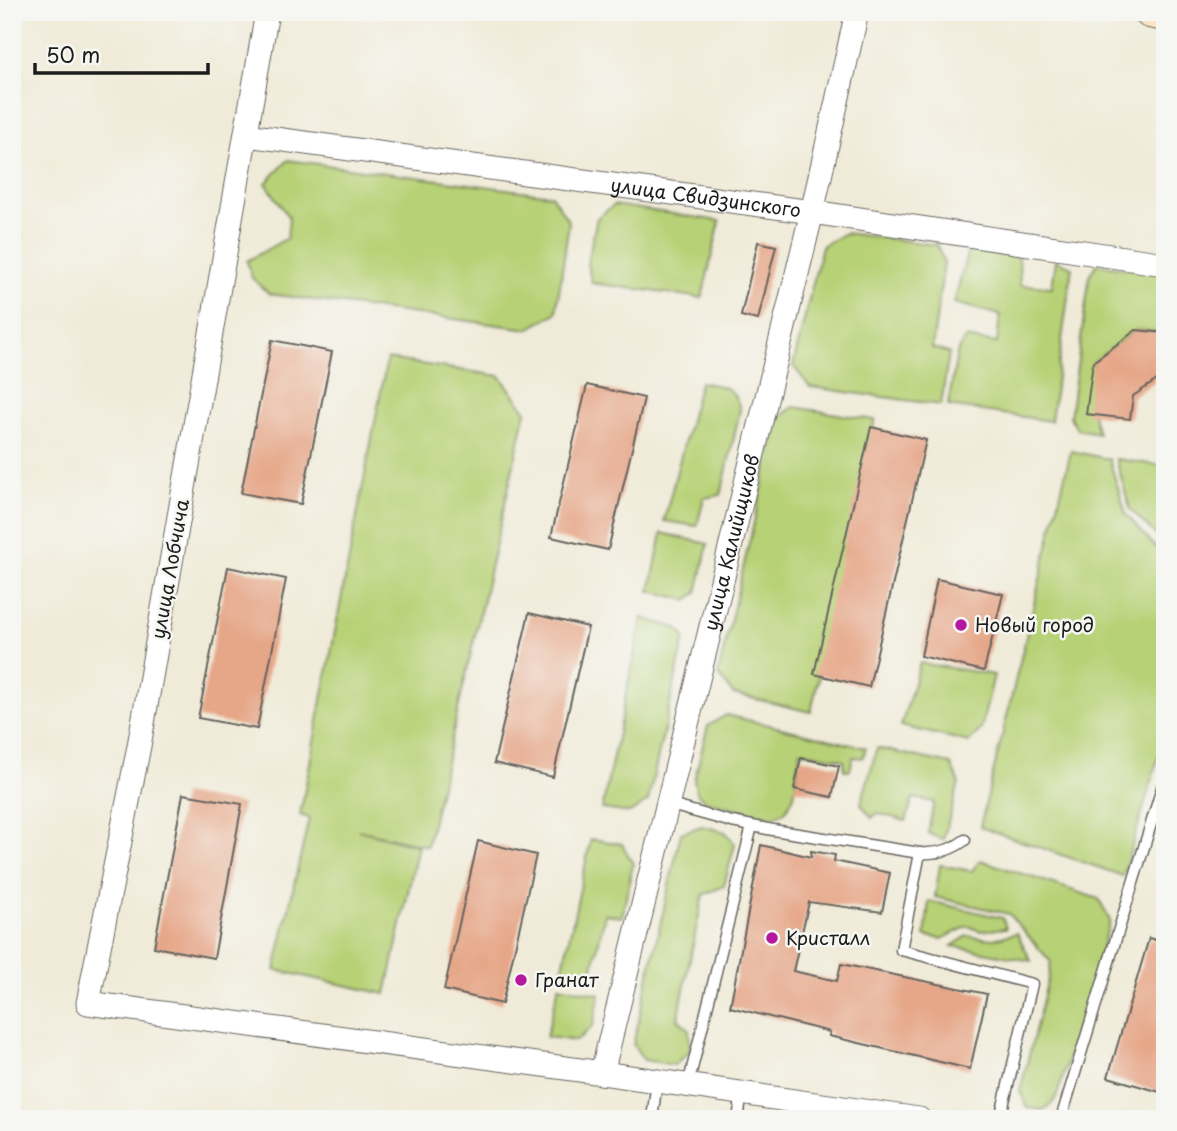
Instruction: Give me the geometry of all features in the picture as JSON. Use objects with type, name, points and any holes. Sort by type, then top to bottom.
[{"type":"street","name":"улица Лобчича","points":[[267,12],[139,746],[88,1003],[601,1073]]},
{"type":"street","name":"улица Калийщиков","points":[[601,1073],[812,212],[857,12]]},
{"type":"street","points":[[1150,12],[1165,15]]},
{"type":"street","name":"улица Свидзинского","points":[[246,135],[812,212],[1165,264]]},
{"type":"street","points":[[601,1073],[919,1119]]},
{"type":"lane","points":[[1061,1119],[1165,778]]},
{"type":"lane","points":[[667,804],[752,826],[920,853],[944,852],[965,840]]},
{"type":"lane","points":[[688,1085],[752,826]]},
{"type":"lane","points":[[920,853],[901,950],[1032,984],[1000,1119]]},
{"type":"lane","points":[[652,1119],[657,1081]]},
{"type":"lane","points":[[738,1119],[742,1093]]},
{"type":"green space","points":[[288,160],[551,195],[569,222],[556,313],[528,329],[269,294],[252,278],[247,261],[287,238],[289,218],[266,183]]},
{"type":"green space","points":[[614,205],[720,221],[702,298],[592,283],[587,264],[597,218]]},
{"type":"green space","points":[[845,233],[937,245],[944,263],[932,348],[949,353],[941,405],[810,387],[793,366],[822,246]]},
{"type":"green space","points":[[968,250],[1019,257],[1020,285],[1052,287],[1056,260],[1072,267],[1051,421],[948,406],[957,353],[965,338],[997,343],[1000,315],[954,303]]},
{"type":"green space","points":[[1097,264],[1165,274],[1165,332],[1136,330],[1093,362],[1093,415],[1098,433],[1077,429],[1070,417],[1090,274]]},
{"type":"green space","points":[[387,359],[500,376],[526,411],[427,846],[358,830],[418,846],[386,994],[275,970],[309,818],[300,815]]},
{"type":"green space","points":[[700,382],[731,391],[740,410],[721,495],[704,498],[697,526],[664,521]]},
{"type":"green space","points":[[794,407],[875,420],[811,712],[733,694],[718,674],[779,417]]},
{"type":"green space","points":[[1071,451],[1109,459],[1126,514],[1154,546],[1165,550],[1165,735],[1123,876],[980,827]]},
{"type":"green space","points":[[1116,459],[1165,466],[1165,544],[1130,509]]},
{"type":"green space","points":[[662,533],[708,544],[697,593],[687,600],[650,591]]},
{"type":"green space","points":[[642,618],[677,628],[685,637],[648,801],[630,813],[602,809]]},
{"type":"green space","points":[[920,663],[994,675],[981,729],[969,742],[901,726]]},
{"type":"green space","points":[[726,715],[866,748],[863,758],[853,757],[850,770],[844,770],[844,760],[800,751],[794,796],[785,812],[771,817],[705,801],[697,793],[694,780],[708,726]]},
{"type":"green space","points":[[877,748],[951,764],[959,783],[943,840],[928,833],[934,802],[913,798],[906,821],[877,813],[872,818],[861,804]]},
{"type":"green space","points":[[702,826],[725,832],[735,844],[724,886],[703,895],[678,1019],[689,1029],[690,1051],[674,1065],[644,1060],[633,1045],[681,833]]},
{"type":"green space","points":[[591,839],[622,844],[633,864],[622,917],[605,914],[591,976],[562,971]]},
{"type":"green space","points":[[980,860],[1099,899],[1110,921],[1056,1099],[1045,1110],[1027,1108],[1020,1091],[1051,962],[1009,914],[935,897],[940,865],[972,871]]},
{"type":"green space","points":[[929,901],[1003,918],[1006,928],[980,931],[968,926],[942,939],[925,936]]},
{"type":"green space","points":[[1017,933],[1031,961],[952,946],[967,936],[993,939]]},
{"type":"green space","points":[[559,986],[600,994],[593,1026],[576,1041],[546,1037]]},
{"type":"building","points":[[758,242],[776,246],[758,320],[741,316]]},
{"type":"building","points":[[1136,330],[1165,333],[1165,381],[1157,380],[1133,396],[1130,419],[1086,414],[1093,362]]},
{"type":"building","points":[[272,340],[332,352],[301,504],[241,493]]},
{"type":"building","points":[[587,385],[644,398],[608,550],[551,537]]},
{"type":"building","points":[[871,427],[926,440],[869,687],[814,674]]},
{"type":"building","points":[[228,567],[286,579],[257,729],[198,718]]},
{"type":"building","name":"Новый город","points":[[937,579],[1003,594],[984,671],[921,656]]},
{"type":"building","points":[[529,613],[588,627],[553,777],[494,763]]},
{"type":"building","points":[[801,758],[839,766],[832,797],[794,789]]},
{"type":"building","points":[[183,794],[242,804],[214,958],[154,947]]},
{"type":"building","points":[[478,841],[536,855],[502,1004],[444,990]]},
{"type":"building","name":"Кристалл","points":[[761,845],[811,857],[811,851],[835,855],[834,861],[890,873],[882,912],[809,902],[793,971],[837,981],[841,964],[987,994],[970,1069],[829,1036],[830,1032],[730,1007]]},
{"type":"building","points":[[1149,938],[1165,943],[1165,1075],[1160,1092],[1108,1077]]},
{"type":"place","name":"Новый город","points":[[961,625]]},
{"type":"place","name":"Кристалл","points":[[772,938]]},
{"type":"place","name":"Гранат","points":[[521,980]]}]
